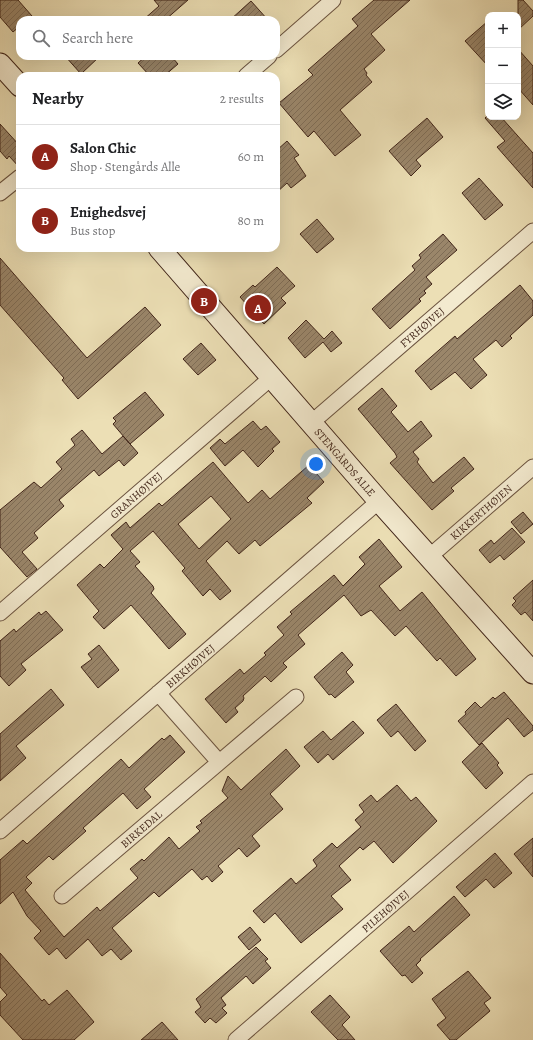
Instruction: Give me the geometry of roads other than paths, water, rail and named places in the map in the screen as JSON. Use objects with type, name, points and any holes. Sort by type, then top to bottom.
[{"type":"street","points":[[280,46],[333,0]]},
{"type":"street","points":[[251,72],[264,60]]},
{"type":"street","points":[[0,64],[16,82]]},
{"type":"street","points":[[0,193],[16,180]]},
{"type":"street","name":"FYRHØJVEJ","points":[[311,423],[533,231]]},
{"type":"street","name":"STENGÅRDS ALLE","points":[[163,252],[379,501],[533,673]]},
{"type":"street","name":"GRANHØJVEJ","points":[[0,613],[272,377]]},
{"type":"street","name":"KIKKERTHØJEN","points":[[429,557],[533,467]]},
{"type":"street","name":"BIRKHØJVEJ","points":[[0,831],[379,501]]},
{"type":"street","points":[[158,693],[219,762]]},
{"type":"street","name":"BIRKEDAL","points":[[62,896],[296,697]]},
{"type":"street","name":"PILEHØJVEJ","points":[[236,1040],[533,782]]},
{"type":"place","name":"Enighedsvej","points":[[204,301]]},
{"type":"place","name":"Salon Chic","points":[[258,308]]}]
